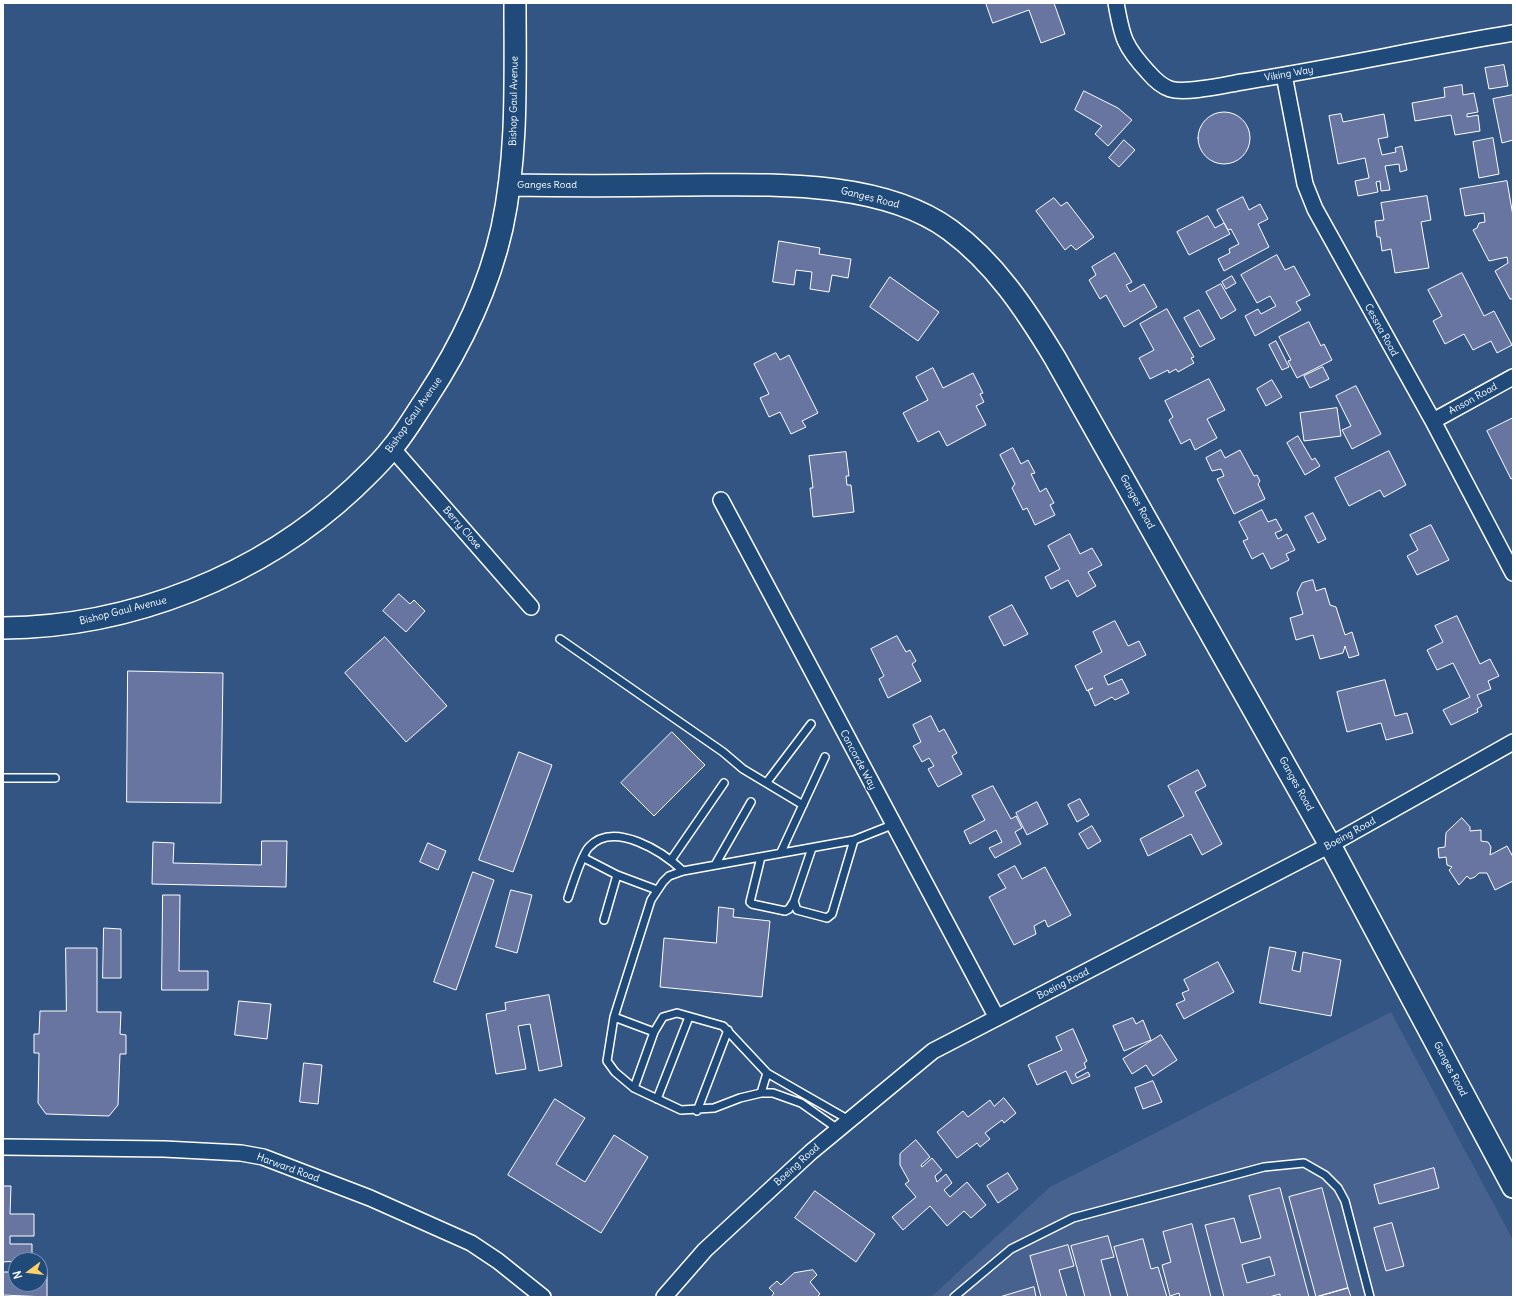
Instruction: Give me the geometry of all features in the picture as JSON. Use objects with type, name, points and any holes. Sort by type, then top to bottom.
[{"type":"street","name":"Bishop Gaul Avenue","points":[[3,628],[64,625],[102,618],[173,598],[209,583],[266,554],[333,508],[392,448],[448,365],[479,301],[502,229],[510,185],[514,142],[515,3]]},
{"type":"street","name":"Viking Way","points":[[1116,3],[1120,28],[1127,48],[1156,81],[1170,89],[1192,90],[1284,75],[1513,33]]},
{"type":"street","name":"Cessna Road","points":[[1284,75],[1305,184],[1315,209],[1513,572]]},
{"type":"street","name":"Ganges Road","points":[[510,185],[771,185],[838,189],[894,203],[921,214],[948,229],[978,252],[1000,277],[1030,317],[1055,358],[1330,845],[1513,1187]]},
{"type":"street","name":"Anson Road","points":[[1432,422],[1513,377]]},
{"type":"street","name":"Berry Close","points":[[392,448],[531,607]]},
{"type":"street","name":"Concorde Way","points":[[721,500],[892,825],[997,1018]]},
{"type":"street","name":"Boeing Road","points":[[664,1297],[705,1250],[844,1124],[933,1050],[1330,845],[1513,742]]},
{"type":"street","name":"Harward Road","points":[[3,1147],[164,1149],[241,1152],[263,1157],[370,1198],[471,1243],[498,1261],[543,1297]]},
{"type":"lane","points":[[560,639],[723,752],[743,769],[767,782],[803,805]]},
{"type":"lane","points":[[767,782],[811,724]]},
{"type":"lane","points":[[782,852],[825,757]]},
{"type":"lane","points":[[3,778],[55,778]]},
{"type":"lane","points":[[671,860],[724,783]]},
{"type":"lane","points":[[715,865],[751,802]]},
{"type":"lane","points":[[844,1124],[801,1103],[773,1093],[761,1093],[740,1098],[714,1108],[698,1111],[681,1110],[657,1099],[634,1088],[614,1072],[607,1061],[614,1017],[647,911],[657,890],[669,876],[683,871],[854,840],[892,825]]},
{"type":"lane","points":[[568,898],[588,848],[600,838],[612,836],[640,843],[671,860],[683,871]]},
{"type":"lane","points":[[794,901],[797,910],[827,918],[830,916],[854,840]]},
{"type":"lane","points":[[761,857],[750,902],[752,904],[785,911],[789,909],[794,901],[812,848]]},
{"type":"lane","points":[[584,858],[617,875],[657,890]]},
{"type":"lane","points":[[604,920],[617,875]]},
{"type":"lane","points":[[634,1088],[654,1032],[663,1017],[668,1014],[677,1013],[723,1026],[767,1072],[844,1124]]},
{"type":"lane","points":[[614,1017],[654,1032]]},
{"type":"lane","points":[[657,1099],[689,1017]]},
{"type":"lane","points":[[698,1111],[728,1030]]},
{"type":"lane","points":[[761,1093],[767,1072]]},
{"type":"lane","points":[[954,1297],[1011,1249],[1073,1218],[1264,1167],[1304,1163],[1325,1175],[1338,1188],[1345,1201],[1370,1297]]},
{"type":"shaded area","points":[[1391,1012],[1513,1240],[1513,1297],[931,1297],[1050,1187]]},
{"type":"building","points":[[986,3],[1054,3],[1065,34],[1041,43],[1029,10],[993,23]]},
{"type":"building","points":[[1504,65],[1508,86],[1489,89],[1485,68]]},
{"type":"building","points":[[1462,85],[1463,95],[1474,93],[1478,112],[1467,114],[1467,117],[1478,115],[1480,131],[1455,135],[1451,115],[1415,121],[1412,103],[1445,97],[1444,88]]},
{"type":"building","points":[[1084,91],[1118,108],[1132,120],[1108,146],[1095,134],[1102,126],[1075,110]]},
{"type":"building","points":[[1513,95],[1513,140],[1502,143],[1493,99]]},
{"type":"building","points":[[1224,112],[1238,116],[1246,124],[1250,138],[1246,152],[1238,160],[1224,164],[1210,160],[1202,152],[1198,138],[1202,124],[1210,116]]},
{"type":"building","points":[[1341,114],[1343,122],[1384,114],[1388,137],[1378,139],[1382,155],[1396,152],[1395,148],[1402,146],[1407,170],[1400,172],[1399,164],[1385,166],[1390,190],[1381,191],[1380,181],[1376,182],[1378,192],[1358,196],[1355,181],[1369,178],[1365,158],[1338,164],[1329,116]]},
{"type":"building","points":[[1493,138],[1499,174],[1479,178],[1473,142]]},
{"type":"building","points":[[1124,140],[1135,150],[1119,167],[1109,158]]},
{"type":"building","points":[[1507,181],[1513,216],[1513,299],[1510,299],[1495,271],[1508,263],[1507,257],[1489,261],[1473,230],[1477,228],[1479,223],[1485,222],[1484,213],[1465,216],[1460,189]]},
{"type":"building","points":[[1427,196],[1431,220],[1421,222],[1429,268],[1395,273],[1391,249],[1382,251],[1380,237],[1377,237],[1375,221],[1384,220],[1381,203]]},
{"type":"building","points":[[1243,197],[1249,210],[1260,204],[1268,219],[1258,224],[1269,247],[1224,271],[1218,259],[1230,253],[1229,249],[1239,244],[1231,229],[1228,230],[1217,210]]},
{"type":"building","points":[[1054,198],[1061,206],[1067,202],[1094,237],[1076,250],[1071,245],[1065,250],[1036,211]]},
{"type":"building","points":[[1208,216],[1215,228],[1224,223],[1230,234],[1189,255],[1177,232]]},
{"type":"building","points":[[779,241],[820,248],[819,254],[851,259],[848,278],[832,275],[829,292],[810,289],[812,272],[796,270],[794,285],[773,282]]},
{"type":"building","points":[[1115,253],[1132,282],[1126,285],[1130,292],[1144,284],[1157,307],[1124,327],[1106,295],[1100,299],[1089,280],[1096,275],[1092,267]]},
{"type":"building","points":[[1277,255],[1285,270],[1294,266],[1310,295],[1296,302],[1301,310],[1255,336],[1245,316],[1258,309],[1261,314],[1276,306],[1270,296],[1257,303],[1241,275]]},
{"type":"building","points":[[1462,273],[1484,316],[1494,311],[1512,345],[1497,353],[1491,341],[1473,350],[1464,334],[1445,344],[1433,321],[1442,316],[1428,290]]},
{"type":"building","points":[[1232,276],[1236,283],[1226,289],[1222,282]]},
{"type":"building","points":[[890,277],[939,312],[918,341],[870,307]]},
{"type":"building","points":[[1221,284],[1236,310],[1221,319],[1206,292]]},
{"type":"building","points":[[1167,309],[1194,357],[1191,358],[1194,363],[1178,372],[1176,369],[1169,373],[1168,370],[1150,379],[1139,358],[1154,350],[1140,324]]},
{"type":"building","points":[[1199,310],[1215,339],[1200,347],[1184,318]]},
{"type":"building","points":[[1309,322],[1321,346],[1324,344],[1332,360],[1297,378],[1288,361],[1291,360],[1279,337]]},
{"type":"building","points":[[1276,341],[1289,367],[1282,370],[1269,345]]},
{"type":"building","points":[[776,353],[780,360],[789,355],[818,413],[802,421],[806,427],[791,434],[780,412],[769,417],[760,398],[769,394],[754,364]]},
{"type":"building","points":[[1323,367],[1329,379],[1310,388],[1304,376]]},
{"type":"building","points":[[933,368],[943,388],[973,373],[983,393],[980,394],[984,402],[976,406],[986,425],[947,446],[939,431],[918,442],[903,413],[928,400],[916,377]]},
{"type":"building","points":[[1209,379],[1225,410],[1207,419],[1217,438],[1195,450],[1190,439],[1181,444],[1169,420],[1173,417],[1165,401]]},
{"type":"building","points":[[1272,380],[1282,397],[1266,406],[1257,389]]},
{"type":"building","points":[[1356,386],[1381,434],[1352,449],[1342,430],[1351,426],[1336,396]]},
{"type":"building","points":[[1337,408],[1341,436],[1304,441],[1300,413]]},
{"type":"building","points":[[1513,418],[1513,478],[1511,479],[1487,431]]},
{"type":"building","points":[[1298,436],[1312,460],[1315,458],[1320,466],[1305,475],[1287,443]]},
{"type":"building","points":[[1013,448],[1021,464],[1028,460],[1035,473],[1031,474],[1040,492],[1046,488],[1054,503],[1050,505],[1055,515],[1035,525],[1027,508],[1023,510],[1012,488],[1015,484],[1000,455]]},
{"type":"building","points":[[1221,450],[1225,458],[1240,450],[1254,476],[1257,475],[1260,481],[1258,484],[1265,499],[1234,514],[1217,479],[1224,476],[1221,469],[1212,471],[1206,458]]},
{"type":"building","points":[[1389,451],[1406,485],[1384,497],[1380,490],[1349,506],[1335,478]]},
{"type":"building","points":[[846,452],[849,476],[846,476],[847,485],[851,485],[854,512],[813,517],[810,488],[813,488],[809,456]]},
{"type":"building","points":[[1262,510],[1268,522],[1276,519],[1282,530],[1275,533],[1278,539],[1287,534],[1295,550],[1286,554],[1289,560],[1271,569],[1263,553],[1252,559],[1243,541],[1248,539],[1239,522]]},
{"type":"building","points":[[1313,513],[1326,539],[1318,543],[1305,517]]},
{"type":"building","points":[[1431,525],[1449,560],[1417,575],[1407,556],[1418,550],[1410,535]]},
{"type":"building","points":[[1070,534],[1080,554],[1092,548],[1102,565],[1088,572],[1096,586],[1077,597],[1068,580],[1051,589],[1045,577],[1060,569],[1048,546]]},
{"type":"building","points":[[1313,580],[1316,591],[1325,588],[1330,605],[1336,607],[1345,635],[1352,632],[1359,655],[1349,658],[1345,646],[1343,653],[1320,659],[1313,635],[1296,640],[1290,618],[1303,614],[1297,593],[1302,583]]},
{"type":"building","points":[[399,594],[410,604],[414,600],[425,611],[406,632],[383,611]]},
{"type":"building","points":[[1012,605],[1028,634],[1004,646],[989,617]]},
{"type":"building","points":[[1457,616],[1480,664],[1490,659],[1499,676],[1488,681],[1491,689],[1477,695],[1482,706],[1477,709],[1478,712],[1451,725],[1443,710],[1470,697],[1453,663],[1437,670],[1427,650],[1443,642],[1435,626]]},
{"type":"building","points":[[1115,621],[1128,646],[1139,641],[1146,655],[1104,676],[1108,685],[1122,679],[1129,693],[1115,700],[1112,697],[1095,706],[1088,690],[1087,691],[1075,666],[1102,652],[1093,632]]},
{"type":"building","points":[[897,636],[906,652],[910,650],[916,661],[912,664],[921,681],[888,698],[879,679],[884,676],[871,649]]},
{"type":"building","points":[[385,637],[447,706],[406,742],[345,673]]},
{"type":"building","points":[[128,671],[223,673],[221,803],[127,802]]},
{"type":"building","points":[[1385,680],[1395,716],[1407,713],[1413,733],[1386,740],[1381,723],[1347,732],[1337,692]]},
{"type":"building","points":[[931,716],[939,732],[944,729],[957,753],[952,756],[962,774],[938,787],[928,769],[934,766],[929,758],[922,762],[913,746],[921,742],[913,725]]},
{"type":"building","points":[[672,732],[705,765],[654,816],[621,783]]},
{"type":"building","points":[[519,752],[552,765],[513,872],[479,860]]},
{"type":"building","points":[[1198,770],[1206,786],[1195,792],[1222,844],[1202,855],[1191,834],[1148,856],[1140,839],[1184,816],[1168,786]]},
{"type":"building","points":[[993,786],[1011,819],[1016,816],[1022,828],[1015,832],[1021,844],[995,858],[989,848],[1002,842],[996,830],[970,844],[964,831],[985,820],[972,796]]},
{"type":"building","points":[[1080,799],[1089,815],[1077,822],[1068,805]]},
{"type":"building","points":[[1037,802],[1048,824],[1027,835],[1016,813]]},
{"type":"building","points":[[1462,818],[1470,827],[1470,831],[1481,830],[1481,841],[1488,842],[1491,847],[1490,855],[1507,846],[1513,857],[1513,881],[1495,890],[1487,873],[1479,873],[1470,879],[1467,876],[1459,885],[1449,870],[1452,867],[1447,865],[1446,857],[1439,858],[1438,848],[1445,847],[1446,833]]},
{"type":"building","points":[[1092,826],[1101,841],[1088,849],[1079,834]]},
{"type":"building","points":[[262,841],[287,841],[286,887],[152,884],[153,842],[174,843],[173,863],[261,865]]},
{"type":"building","points":[[428,843],[446,851],[438,870],[420,862]]},
{"type":"building","points":[[1015,866],[1022,879],[1045,867],[1071,915],[1048,927],[1045,920],[1034,926],[1036,934],[1014,945],[989,897],[1006,888],[998,875]]},
{"type":"building","points":[[473,872],[494,880],[456,990],[434,982]]},
{"type":"building","points":[[511,890],[532,895],[517,953],[496,947]]},
{"type":"building","points":[[163,895],[180,895],[179,971],[208,971],[208,990],[162,990]]},
{"type":"building","points":[[719,907],[734,909],[733,917],[770,921],[762,997],[660,987],[664,938],[716,943]]},
{"type":"building","points":[[104,928],[121,929],[121,978],[103,978]]},
{"type":"building","points":[[1270,947],[1296,952],[1292,970],[1300,972],[1303,952],[1341,960],[1331,1016],[1260,1003]]},
{"type":"building","points":[[66,948],[97,948],[97,1012],[121,1012],[120,1034],[126,1035],[126,1054],[120,1054],[118,1105],[109,1116],[46,1114],[38,1103],[39,1053],[34,1053],[34,1034],[39,1034],[40,1011],[66,1011]]},
{"type":"building","points":[[1218,962],[1234,992],[1184,1019],[1176,1004],[1185,1000],[1182,993],[1189,990],[1184,980]]},
{"type":"building","points":[[549,995],[562,1066],[539,1071],[530,1024],[518,1026],[526,1069],[496,1074],[486,1014],[506,1010],[505,1003]]},
{"type":"building","points":[[239,1001],[271,1004],[267,1039],[235,1035]]},
{"type":"building","points":[[1133,1018],[1136,1024],[1143,1020],[1151,1040],[1124,1051],[1113,1026]]},
{"type":"building","points":[[1073,1029],[1087,1061],[1084,1063],[1086,1068],[1075,1074],[1077,1078],[1088,1072],[1090,1076],[1072,1084],[1066,1071],[1037,1085],[1028,1065],[1062,1050],[1056,1037]]},
{"type":"building","points":[[1161,1035],[1177,1060],[1153,1076],[1146,1065],[1132,1074],[1123,1059]]},
{"type":"building","points":[[304,1063],[322,1065],[318,1104],[300,1102]]},
{"type":"building","points":[[1153,1081],[1162,1102],[1143,1109],[1135,1088]]},
{"type":"building","points":[[1004,1098],[1016,1113],[1004,1123],[1002,1120],[985,1133],[990,1139],[980,1147],[977,1143],[957,1158],[937,1132],[963,1111],[968,1117],[990,1100],[994,1106]]},
{"type":"building","points":[[555,1099],[585,1118],[556,1164],[585,1182],[614,1135],[648,1157],[601,1233],[508,1175]]},
{"type":"building","points":[[916,1140],[930,1157],[921,1165],[922,1167],[932,1158],[942,1170],[935,1176],[937,1182],[946,1174],[952,1183],[944,1190],[950,1197],[967,1182],[986,1205],[971,1218],[964,1211],[947,1226],[930,1206],[903,1230],[892,1217],[916,1197],[905,1184],[909,1181],[900,1165],[900,1154]]},
{"type":"building","points":[[1434,1168],[1439,1188],[1379,1204],[1374,1185]]},
{"type":"building","points":[[1008,1173],[1018,1189],[998,1203],[987,1186]]},
{"type":"building","points":[[3,1186],[11,1186],[10,1214],[34,1214],[34,1236],[10,1236],[10,1244],[32,1244],[32,1252],[8,1252],[8,1262],[3,1262]]},
{"type":"building","points":[[1280,1188],[1309,1297],[1280,1297],[1280,1294],[1269,1297],[1224,1297],[1205,1225],[1234,1218],[1241,1243],[1261,1238],[1249,1196]],"holes":[[[1270,1257],[1275,1275],[1247,1283],[1242,1265]]]},
{"type":"building","points":[[1322,1188],[1348,1288],[1316,1297],[1289,1197]]},
{"type":"building","points":[[815,1191],[875,1234],[856,1262],[795,1218]]},
{"type":"building","points":[[1392,1223],[1404,1266],[1386,1271],[1374,1228]]},
{"type":"building","points":[[1192,1224],[1211,1297],[1180,1297],[1179,1293],[1170,1296],[1162,1265],[1171,1262],[1163,1232]]},
{"type":"building","points":[[1108,1236],[1114,1257],[1101,1260],[1111,1297],[1085,1297],[1071,1246]]},
{"type":"building","points":[[1143,1239],[1151,1269],[1158,1267],[1167,1297],[1128,1297],[1114,1247]]},
{"type":"building","points":[[1068,1245],[1074,1266],[1059,1270],[1067,1297],[1041,1297],[1030,1256]]},
{"type":"building","points":[[813,1270],[817,1275],[810,1282],[820,1294],[817,1297],[771,1297],[774,1293],[769,1288],[777,1281],[781,1285],[794,1273]]},
{"type":"building","points":[[3,1272],[8,1272],[8,1292],[47,1292],[47,1297],[3,1295]]},
{"type":"building","points":[[1034,1287],[1036,1297],[1000,1297]]},
{"type":"building","points":[[1348,1288],[1351,1297],[1316,1297]]}]
